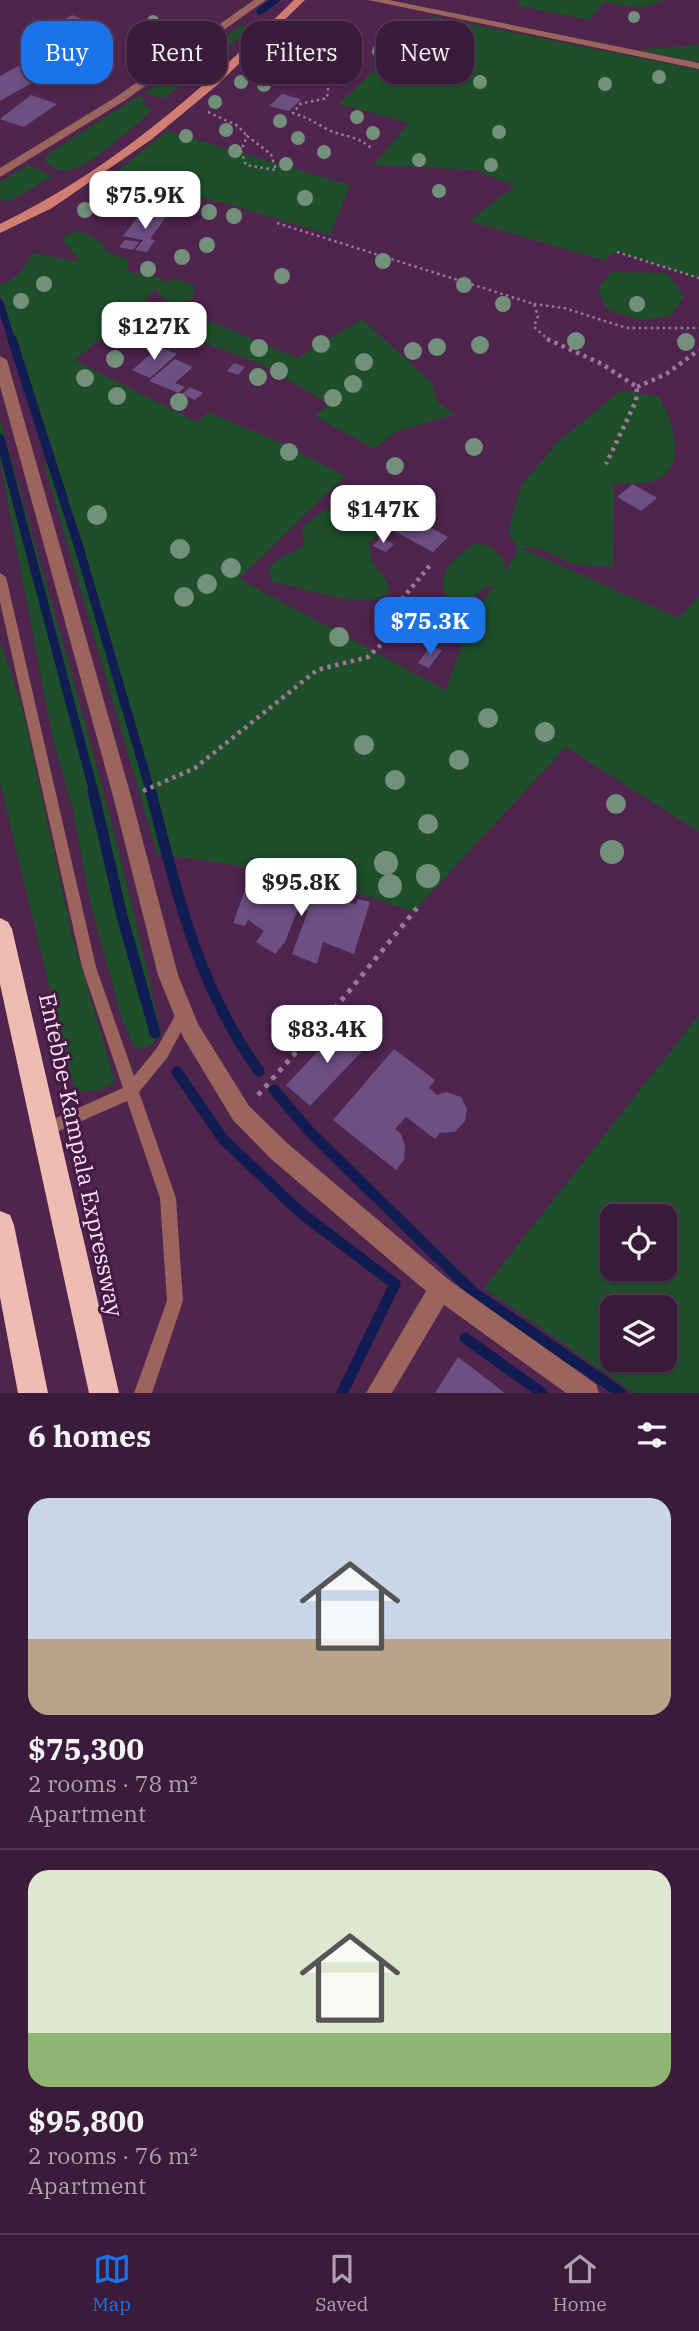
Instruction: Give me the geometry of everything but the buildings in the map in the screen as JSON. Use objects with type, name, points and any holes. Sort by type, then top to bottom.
[{"type":"highway","name":"Entebbe-Kampala Expressway","points":[[0,929],[34,1073],[43,1131],[104,1393]]},
{"type":"highway","points":[[0,1225],[33,1393]]},
{"type":"main road","points":[[279,21],[300,0]]},
{"type":"main road","points":[[0,229],[47,205],[88,178],[183,106],[241,55]]},
{"type":"street","points":[[0,173],[121,99],[261,0]]},
{"type":"street","points":[[373,0],[699,66]]},
{"type":"street","points":[[0,360],[122,796],[168,975],[183,1015],[241,1114],[279,1151],[441,1288],[587,1393]]},
{"type":"street","points":[[378,1393],[441,1288]]},
{"type":"lane","points":[[0,577],[89,967],[168,1198],[175,1301],[143,1393]]},
{"type":"lane","points":[[43,1131],[130,1091],[162,1053],[183,1015]]},
{"type":"path","points":[[326,84],[327,97],[300,104],[293,113],[314,120],[324,128],[362,139],[373,150]]},
{"type":"path","points":[[183,106],[211,113],[238,126],[271,154],[276,170],[246,165],[240,156],[240,146],[247,136]]},
{"type":"path","points":[[276,223],[534,304],[564,308],[627,328],[699,328]]},
{"type":"path","points":[[617,252],[699,278]]},
{"type":"path","points":[[534,304],[538,316],[534,327],[547,339],[602,365],[637,387]]},
{"type":"path","points":[[637,387],[666,374],[699,350]]},
{"type":"path","points":[[606,464],[636,401],[637,387]]},
{"type":"path","points":[[122,796],[159,787],[195,768],[317,670],[368,657],[388,638],[392,611],[432,563]]},
{"type":"path","points":[[241,1114],[331,1013],[417,908]]},
{"type":"green space","points":[[520,0],[665,0],[641,8],[604,2],[589,20],[516,5]]},
{"type":"green space","points":[[431,16],[456,21],[426,21]]},
{"type":"green space","points":[[474,25],[699,70],[699,278],[617,252],[603,260],[469,221],[515,186],[475,170],[373,165],[409,123],[339,104],[376,69],[376,84],[474,84]]},
{"type":"green space","points":[[241,26],[241,37],[227,48],[227,36]]},
{"type":"green space","points":[[699,45],[699,62],[641,51],[649,49]]},
{"type":"green space","points":[[158,84],[182,84],[165,98],[144,94]]},
{"type":"green space","points":[[139,96],[146,99],[142,103],[152,110],[98,155],[75,169],[66,171],[46,163],[46,155]]},
{"type":"green space","points":[[167,131],[350,185],[330,235],[228,204],[113,179],[112,175]]},
{"type":"green space","points":[[29,165],[53,176],[10,201],[0,200],[0,182]]},
{"type":"green space","points":[[71,232],[83,232],[100,241],[106,251],[128,260],[129,267],[125,271],[165,279],[161,284],[174,279],[192,284],[195,293],[192,299],[187,301],[172,302],[159,295],[156,291],[159,285],[145,300],[166,309],[179,326],[155,330],[129,317],[74,360],[197,422],[208,412],[281,443],[345,476],[239,579],[446,690],[471,617],[495,585],[463,603],[449,602],[443,584],[447,568],[475,543],[489,546],[505,561],[504,572],[517,549],[508,532],[521,485],[560,440],[620,391],[658,396],[672,428],[675,452],[673,463],[667,472],[653,481],[614,484],[613,567],[573,564],[538,548],[521,548],[679,618],[699,596],[699,832],[566,747],[413,912],[305,875],[157,854],[44,464],[56,462],[0,295],[0,285],[20,272],[32,253],[81,262],[62,239]]},
{"type":"green space","points":[[611,272],[667,273],[684,297],[671,316],[640,320],[606,309],[598,289]]},
{"type":"green space","points":[[362,319],[432,383],[438,403],[455,414],[395,432],[374,449],[315,416],[329,404],[263,365],[194,339],[210,321],[297,358]]},
{"type":"green space","points":[[0,418],[85,724],[144,956],[161,1034],[146,1048],[134,1047],[121,1017],[90,901],[73,811],[52,735],[0,461]]},
{"type":"green space","points":[[366,496],[387,504],[397,515],[384,532],[369,542],[372,562],[387,581],[388,594],[376,599],[347,599],[272,582],[268,570],[277,560],[304,546],[302,528],[321,512]]},
{"type":"green space","points":[[0,641],[22,706],[72,935],[115,1081],[96,1090],[75,1092],[0,783]]},
{"type":"green space","points":[[699,1015],[699,1393],[634,1393],[604,1372],[677,1372],[677,1295],[600,1295],[600,1369],[484,1288]]},
{"type":"waterway","points":[[260,11],[276,0]]},
{"type":"waterway","points":[[0,303],[12,341]]},
{"type":"waterway","points":[[12,339],[81,554],[148,783]]},
{"type":"waterway","points":[[0,438],[94,793]]},
{"type":"waterway","points":[[93,791],[122,916],[155,1033]]},
{"type":"waterway","points":[[151,792],[180,901],[205,972],[220,1006],[259,1071]]},
{"type":"waterway","points":[[177,1072],[223,1139],[301,1213],[395,1284],[342,1393]]},
{"type":"waterway","points":[[274,1090],[309,1131],[473,1292],[621,1393]]},
{"type":"waterway","points":[[465,1338],[542,1393]]}]
